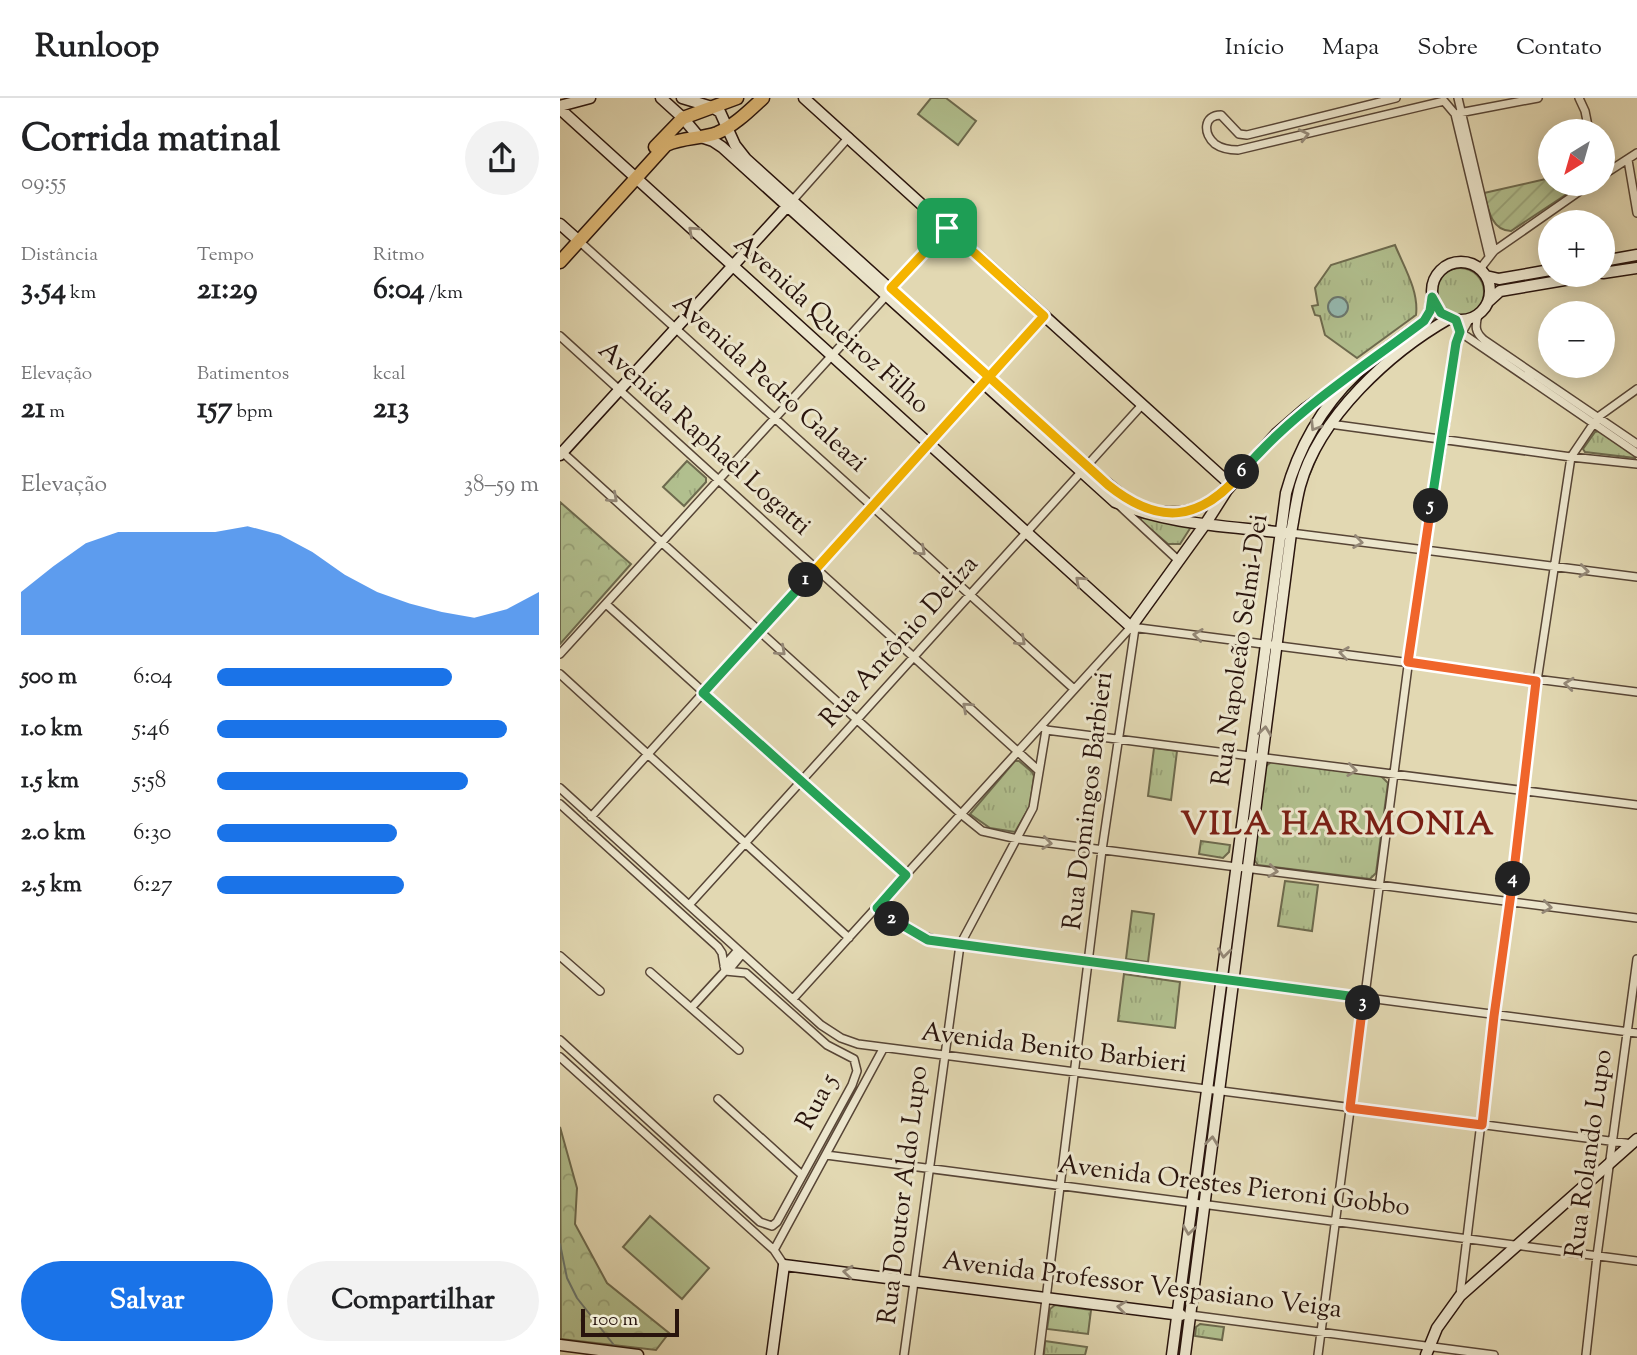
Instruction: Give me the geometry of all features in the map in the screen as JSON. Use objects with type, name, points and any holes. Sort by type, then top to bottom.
[{"type":"main road","points":[[560,108],[590,98]]},
{"type":"main road","points":[[660,98],[683,118],[698,136],[722,147],[790,203],[1085,470],[1115,502],[1143,512],[1285,533]]},
{"type":"main road","points":[[682,98],[720,112],[735,145],[790,203]]},
{"type":"main road","points":[[560,262],[576,239],[683,118],[737,98]]},
{"type":"main road","points":[[632,176],[666,145],[717,133],[763,98]]},
{"type":"main road","points":[[804,98],[1229,488]]},
{"type":"main road","points":[[815,98],[846,129],[849,137]]},
{"type":"main road","name":"Avenida Queiroz Filho","points":[[560,108],[1027,534],[1133,627]]},
{"type":"main road","points":[[561,452],[790,203]]},
{"type":"main road","name":"Avenida Pedro Galeazi","points":[[560,224],[576,239]]},
{"type":"main road","points":[[560,250],[576,239]]},
{"type":"main road","points":[[1615,259],[1637,255]]},
{"type":"main road","points":[[1538,272],[1499,279],[1463,262],[1445,267],[1434,281],[1432,297],[1441,313],[1453,319],[1473,317],[1500,291],[1538,285]]},
{"type":"main road","points":[[1615,271],[1637,268]]},
{"type":"main road","points":[[1483,272],[1489,284],[1489,301]]},
{"type":"main road","name":"Rua Napoleão Selmi-Dei","points":[[1227,979],[1248,868],[1256,757],[1285,533],[1286,493],[1302,449],[1337,394],[1357,373],[1424,321],[1430,311],[1432,297]]},
{"type":"main road","name":"Rua Napoleão Selmi-Dei","points":[[1285,533],[1314,450],[1329,424],[1359,389],[1411,345],[1453,319]]},
{"type":"main road","points":[[1133,627],[1229,488],[1276,434],[1306,408],[1357,373]]},
{"type":"main road","points":[[1085,470],[1124,497],[1156,511],[1175,513],[1204,506],[1229,488]]},
{"type":"main road","name":"Rua Napoleão Selmi-Dei","points":[[1172,1355],[1198,1203],[1213,1090],[1227,979],[1235,866],[1256,757]]},
{"type":"main road","points":[[1427,1351],[1460,1296],[1635,1143]]},
{"type":"main road","name":"Rua Napoleão Selmi-Dei","points":[[1185,1355],[1198,1203]]},
{"type":"main road","points":[[772,1355],[784,1265]]},
{"type":"main road","name":"Avenida Professor Vespasiano Veiga","points":[[784,1265],[1190,1315]]},
{"type":"main road","points":[[560,1345],[638,1355]]},
{"type":"main road","points":[[560,1352],[583,1355]]},
{"type":"street","points":[[1396,98],[1247,135],[1239,134],[1221,115],[1215,115],[1209,120],[1206,128],[1208,136],[1216,144],[1226,149],[1238,150],[1444,101],[1459,113],[1538,98]]},
{"type":"street","points":[[1458,98],[1459,113],[1492,254]]},
{"type":"street","points":[[1578,98],[1587,119]]},
{"type":"street","points":[[790,203],[849,137]]},
{"type":"street","points":[[1615,168],[1637,156]]},
{"type":"street","points":[[1628,160],[1637,214]]},
{"type":"street","points":[[1483,272],[1492,254],[1573,196]]},
{"type":"street","points":[[560,654],[947,228]]},
{"type":"street","name":"Avenida Pedro Galeazi","points":[[576,239],[1074,689]]},
{"type":"street","points":[[591,817],[1044,316]]},
{"type":"street","points":[[1318,1355],[1423,551],[1443,440],[1456,343],[1460,332],[1473,317]]},
{"type":"street","points":[[1473,317],[1477,334],[1484,340],[1596,420],[1637,453]]},
{"type":"street","points":[[1453,319],[1460,332],[1637,444]]},
{"type":"street","name":"Avenida Raphael Logatti","points":[[560,336],[1038,770]]},
{"type":"street","points":[[1460,1296],[1494,1016],[1511,902],[1536,681],[1571,457],[1596,420],[1637,389]]},
{"type":"street","name":"Rua Antônio Deliza","points":[[689,905],[1141,405]]},
{"type":"street","points":[[1329,424],[1637,464]]},
{"type":"street","points":[[561,452],[982,831],[1018,839],[1637,918]]},
{"type":"street","points":[[1115,502],[1179,561]]},
{"type":"street","points":[[1285,533],[1637,577]]},
{"type":"street","points":[[606,604],[906,875]]},
{"type":"street","points":[[793,999],[1018,752],[1044,728],[1110,648],[1133,627],[1637,692]]},
{"type":"street","name":"Rua Domingos Barbieri","points":[[1039,1355],[1102,850],[1133,627]]},
{"type":"street","points":[[1110,648],[1131,643]]},
{"type":"street","points":[[560,674],[849,937]]},
{"type":"street","points":[[1044,728],[1637,805]]},
{"type":"street","name":"Rua Doutor Aldo Lupo","points":[[904,1355],[960,945],[1033,808],[1044,728]]},
{"type":"street","name":"Avenida Benito Barbieri","points":[[560,788],[821,1025],[841,1038],[858,1044],[943,1057],[1635,1143]]},
{"type":"street","points":[[560,804],[718,947],[725,969]]},
{"type":"street","points":[[877,908],[928,940],[1637,1033]]},
{"type":"street","points":[[691,1008],[740,952]]},
{"type":"street","points":[[560,956],[600,991]]},
{"type":"street","name":"Rua Rolando Lupo","points":[[1586,1355],[1637,959]]},
{"type":"street","name":"Rua 5","points":[[560,1040],[760,1222],[772,1226],[777,1222],[852,1085],[857,1063],[855,1059],[827,1045],[746,973],[725,969]]},
{"type":"street","points":[[650,972],[739,1050]]},
{"type":"street","points":[[774,1250],[883,1049]]},
{"type":"street","points":[[560,1057],[774,1250],[784,1265]]},
{"type":"street","points":[[718,1100],[802,1175]]},
{"type":"street","name":"Avenida Orestes Pieroni Gobbo","points":[[826,1155],[1637,1261]]},
{"type":"street","name":"Avenida Professor Vespasiano Veiga","points":[[1190,1315],[1320,1332],[1427,1351],[1494,1355]]},
{"type":"green space","points":[[931,98],[946,98],[976,121],[958,145],[918,114]]},
{"type":"green space","points":[[1538,181],[1538,196],[1564,196],[1543,210],[1538,210],[1538,213],[1511,231],[1495,223],[1484,193]]},
{"type":"green space","points":[[1395,245],[1413,288],[1416,315],[1357,358],[1325,335],[1320,316],[1315,315],[1312,306],[1318,305],[1315,288],[1331,265]]},
{"type":"green space","points":[[1460,268],[1477,275],[1484,292],[1477,309],[1460,316],[1443,309],[1436,292],[1443,275]]},
{"type":"green space","points":[[1436,317],[1435,323],[1372,371],[1338,407],[1289,523],[1286,524],[1291,483],[1319,426],[1349,385]]},
{"type":"green space","points":[[1599,431],[1635,458],[1585,452],[1583,449],[1595,432]]},
{"type":"green space","points":[[687,461],[706,478],[706,482],[684,506],[663,487]]},
{"type":"green space","points":[[560,502],[631,564],[560,644]]},
{"type":"green space","points":[[1141,516],[1191,527],[1180,544],[1168,544],[1141,521]]},
{"type":"green space","points":[[1154,748],[1177,751],[1171,800],[1148,796]]},
{"type":"green space","points":[[1015,761],[1019,761],[1034,776],[1030,806],[1015,832],[990,828],[970,814]]},
{"type":"green space","points":[[1271,762],[1381,776],[1388,783],[1376,873],[1370,879],[1258,865],[1253,858],[1265,767]]},
{"type":"green space","points":[[1201,841],[1230,845],[1229,852],[1223,858],[1199,854]]},
{"type":"green space","points":[[1285,881],[1318,885],[1312,931],[1278,926]]},
{"type":"green space","points":[[1132,911],[1154,914],[1148,962],[1126,959]]},
{"type":"green space","points":[[1124,974],[1180,982],[1175,1028],[1118,1021]]},
{"type":"green space","points":[[560,1127],[577,1188],[575,1224],[607,1283],[669,1333],[656,1350],[561,1339]]},
{"type":"green space","points":[[650,1216],[709,1268],[682,1299],[623,1247]]},
{"type":"green space","points":[[1055,1305],[1091,1310],[1088,1334],[1047,1329],[1050,1309]]},
{"type":"green space","points":[[1200,1324],[1224,1327],[1222,1340],[1195,1336],[1196,1327]]},
{"type":"green space","points":[[1045,1341],[1087,1347],[1085,1355],[1044,1355]]},
{"type":"water","points":[[1338,297],[1345,300],[1348,307],[1345,314],[1338,317],[1331,314],[1328,307],[1331,300]]},
{"type":"waterway","points":[[560,1244],[567,1278],[577,1298],[617,1349]]},
{"type":"district","name":"VILA HARMONIA","points":[[1338,826]]},
{"type":"route","points":[[947,228],[891,288],[989,378],[1108,485],[1140,506],[1156,511],[1175,513],[1196,509],[1227,490],[1276,434],[1306,408],[1424,321],[1430,311],[1432,297],[1441,313],[1456,320],[1460,332],[1456,343],[1443,440],[1423,551],[1408,662],[1536,681],[1482,1125],[1350,1108],[1364,998],[960,945],[928,940],[913,932],[877,908],[906,875],[703,693],[984,384],[989,378],[1044,316],[947,228]]}]
